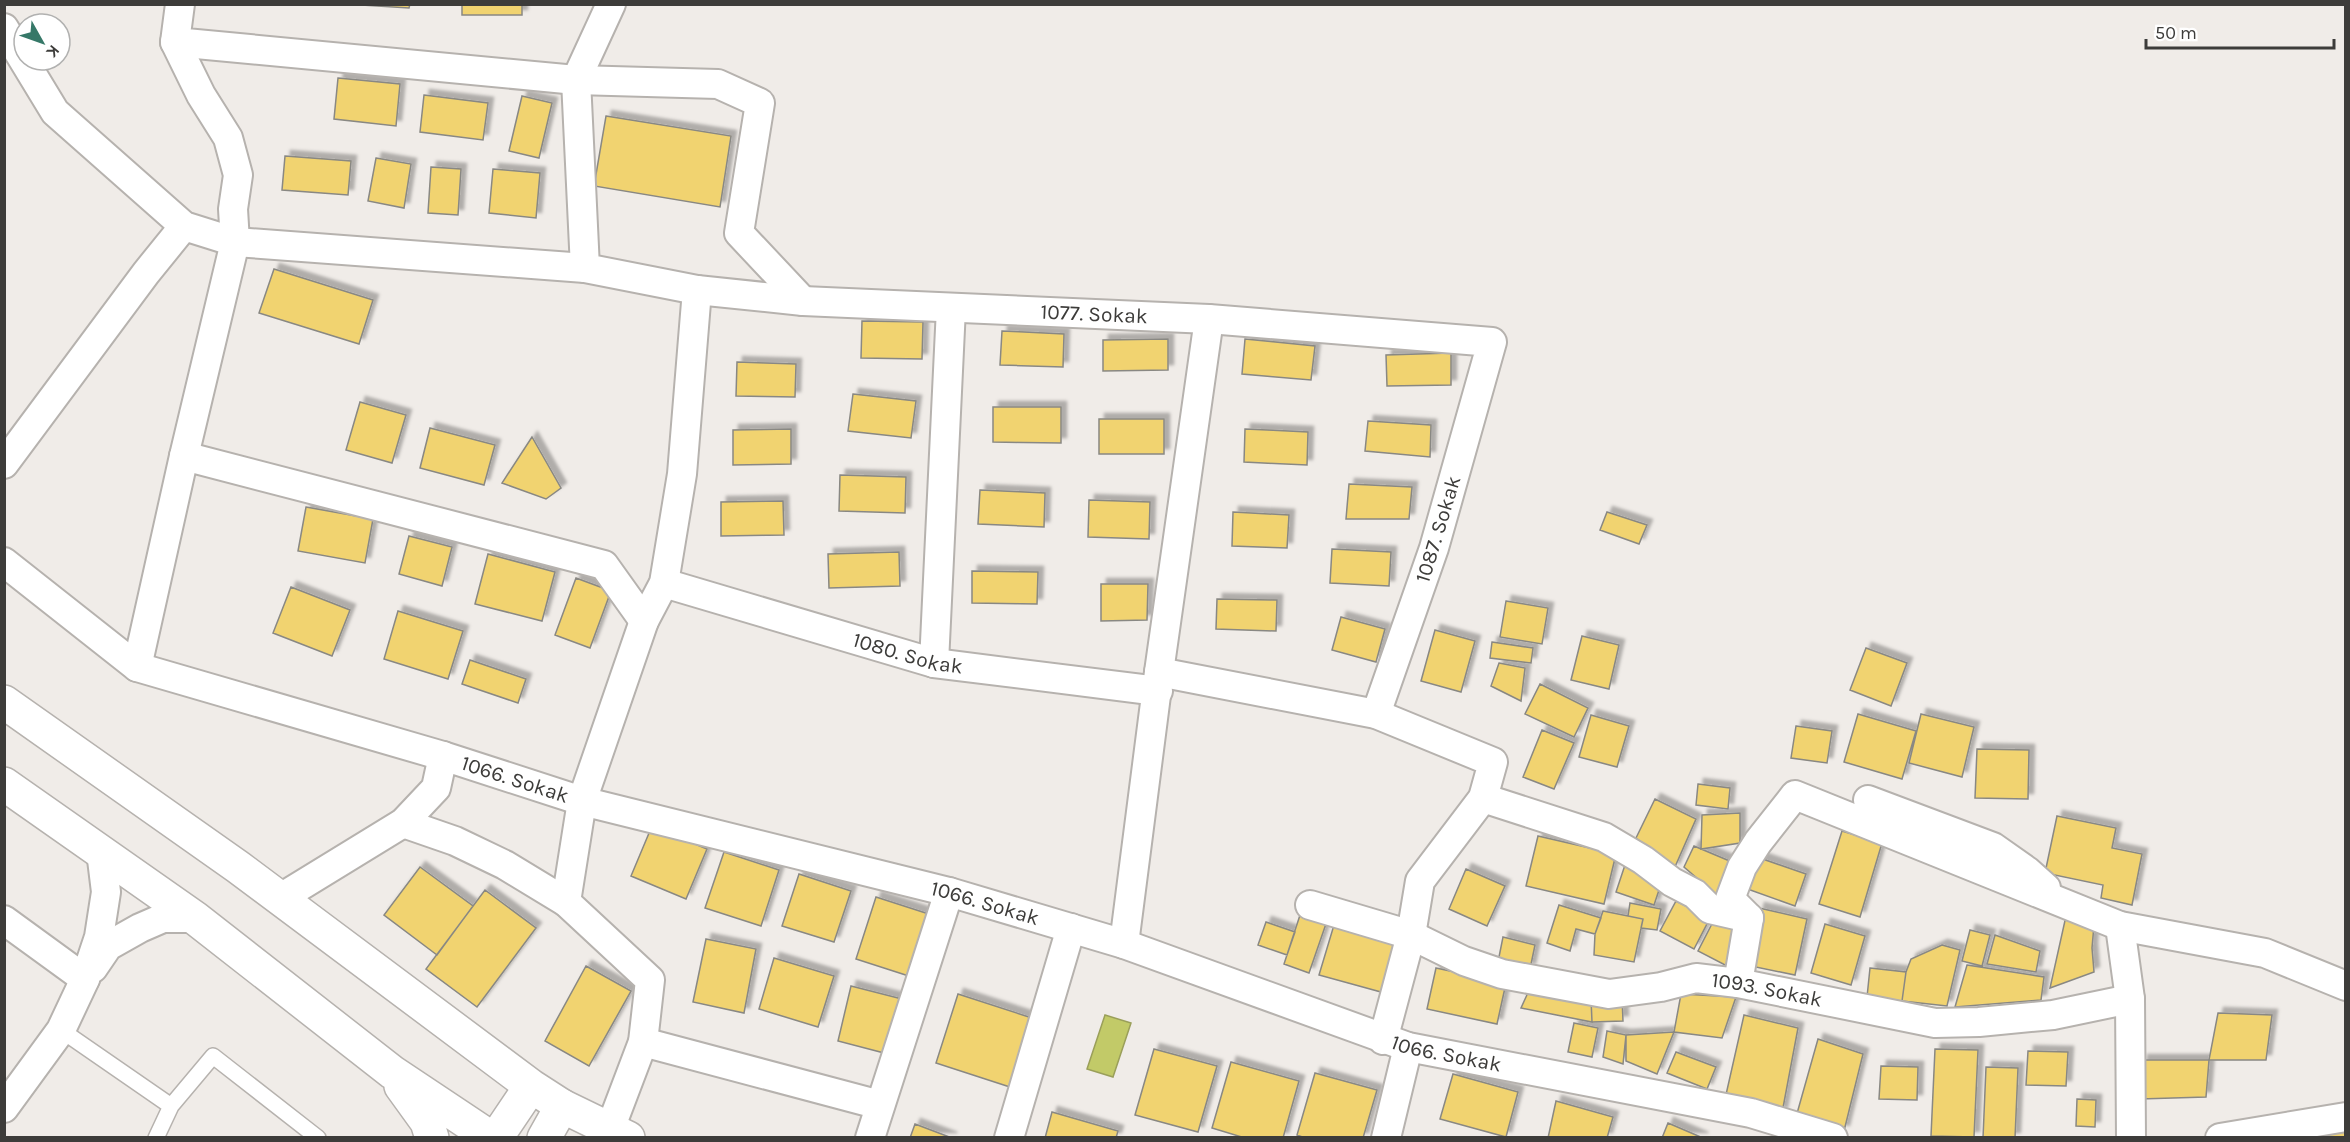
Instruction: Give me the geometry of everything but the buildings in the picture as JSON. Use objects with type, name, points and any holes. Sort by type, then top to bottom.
[{"type":"main road","points":[[4,702],[238,867],[531,1086],[562,1106],[619,1133]]},
{"type":"main road","points":[[4,784],[195,918],[392,1072],[494,1137],[531,1086]]},
{"type":"main road","points":[[392,1072],[427,1122],[432,1137]]},
{"type":"main road","points":[[544,1137],[562,1106]]},
{"type":"street","points":[[4,562],[137,667],[235,242],[233,209],[238,175],[228,138],[201,95],[176,42],[180,4]]},
{"type":"street","points":[[585,268],[576,80],[612,4]]},
{"type":"street","points":[[4,28],[55,112],[184,226],[146,273],[4,464]]},
{"type":"street","points":[[176,42],[576,80],[718,84],[760,104],[739,233],[803,301]]},
{"type":"street","name":"1077. Sokak","points":[[184,226],[235,242],[585,268],[698,290],[803,301],[1209,319],[1492,342]]},
{"type":"street","points":[[566,902],[582,801],[644,621],[664,583],[682,474],[698,290]]},
{"type":"street","points":[[934,663],[951,308]]},
{"type":"street","points":[[1124,944],[1209,319]]},
{"type":"street","name":"1087. Sokak","points":[[1377,714],[1434,548],[1492,342]]},
{"type":"street","points":[[184,456],[604,565],[644,621]]},
{"type":"street","name":"1080. Sokak","points":[[664,583],[934,663],[1158,681],[1377,714]]},
{"type":"street","name":"1066. Sokak","points":[[137,667],[443,756],[582,801],[950,892],[1071,928],[1124,944],[1395,1044],[1751,1113],[1833,1137]]},
{"type":"street","points":[[1377,714],[1493,762],[1483,798],[1420,882],[1395,1044],[1386,1137]]},
{"type":"street","points":[[279,899],[403,823],[436,788],[443,756]]},
{"type":"street","points":[[1749,918],[1730,899],[1742,867],[1758,842],[1795,795],[2120,926],[2265,953],[2346,986]]},
{"type":"street","points":[[1483,798],[1604,837],[1643,860],[1672,882],[1695,894],[1710,909],[1749,918]]},
{"type":"street","points":[[1868,800],[1993,847],[2027,871],[2061,902]]},
{"type":"street","points":[[403,823],[455,841],[505,865],[566,902],[650,980],[643,1042],[619,1133]]},
{"type":"street","points":[[4,1108],[61,1030],[85,979],[99,937],[106,892],[101,851]]},
{"type":"street","points":[[870,1137],[950,892]]},
{"type":"street","name":"1093. Sokak","points":[[1310,905],[1411,935],[1464,961],[1502,974],[1609,994],[1661,987],[1696,978],[1738,983],[1935,1023],[1979,1022],[2053,1015],[2130,999]]},
{"type":"street","points":[[85,979],[108,946],[140,928],[163,918],[195,918]]},
{"type":"street","points":[[1738,983],[1749,918]]},
{"type":"street","points":[[4,920],[85,979]]},
{"type":"street","points":[[2120,926],[2130,999],[2131,1137]]},
{"type":"street","points":[[1009,1137],[1071,928]]},
{"type":"street","points":[[643,1042],[880,1105]]},
{"type":"street","points":[[2220,1137],[2346,1117]]},
{"type":"lane","points":[[61,1030],[171,1106]]},
{"type":"lane","points":[[156,1137],[171,1106],[213,1056],[318,1137]]},
{"type":"shaded area","points":[[1105,1015],[1131,1023],[1113,1077],[1087,1069]]}]
